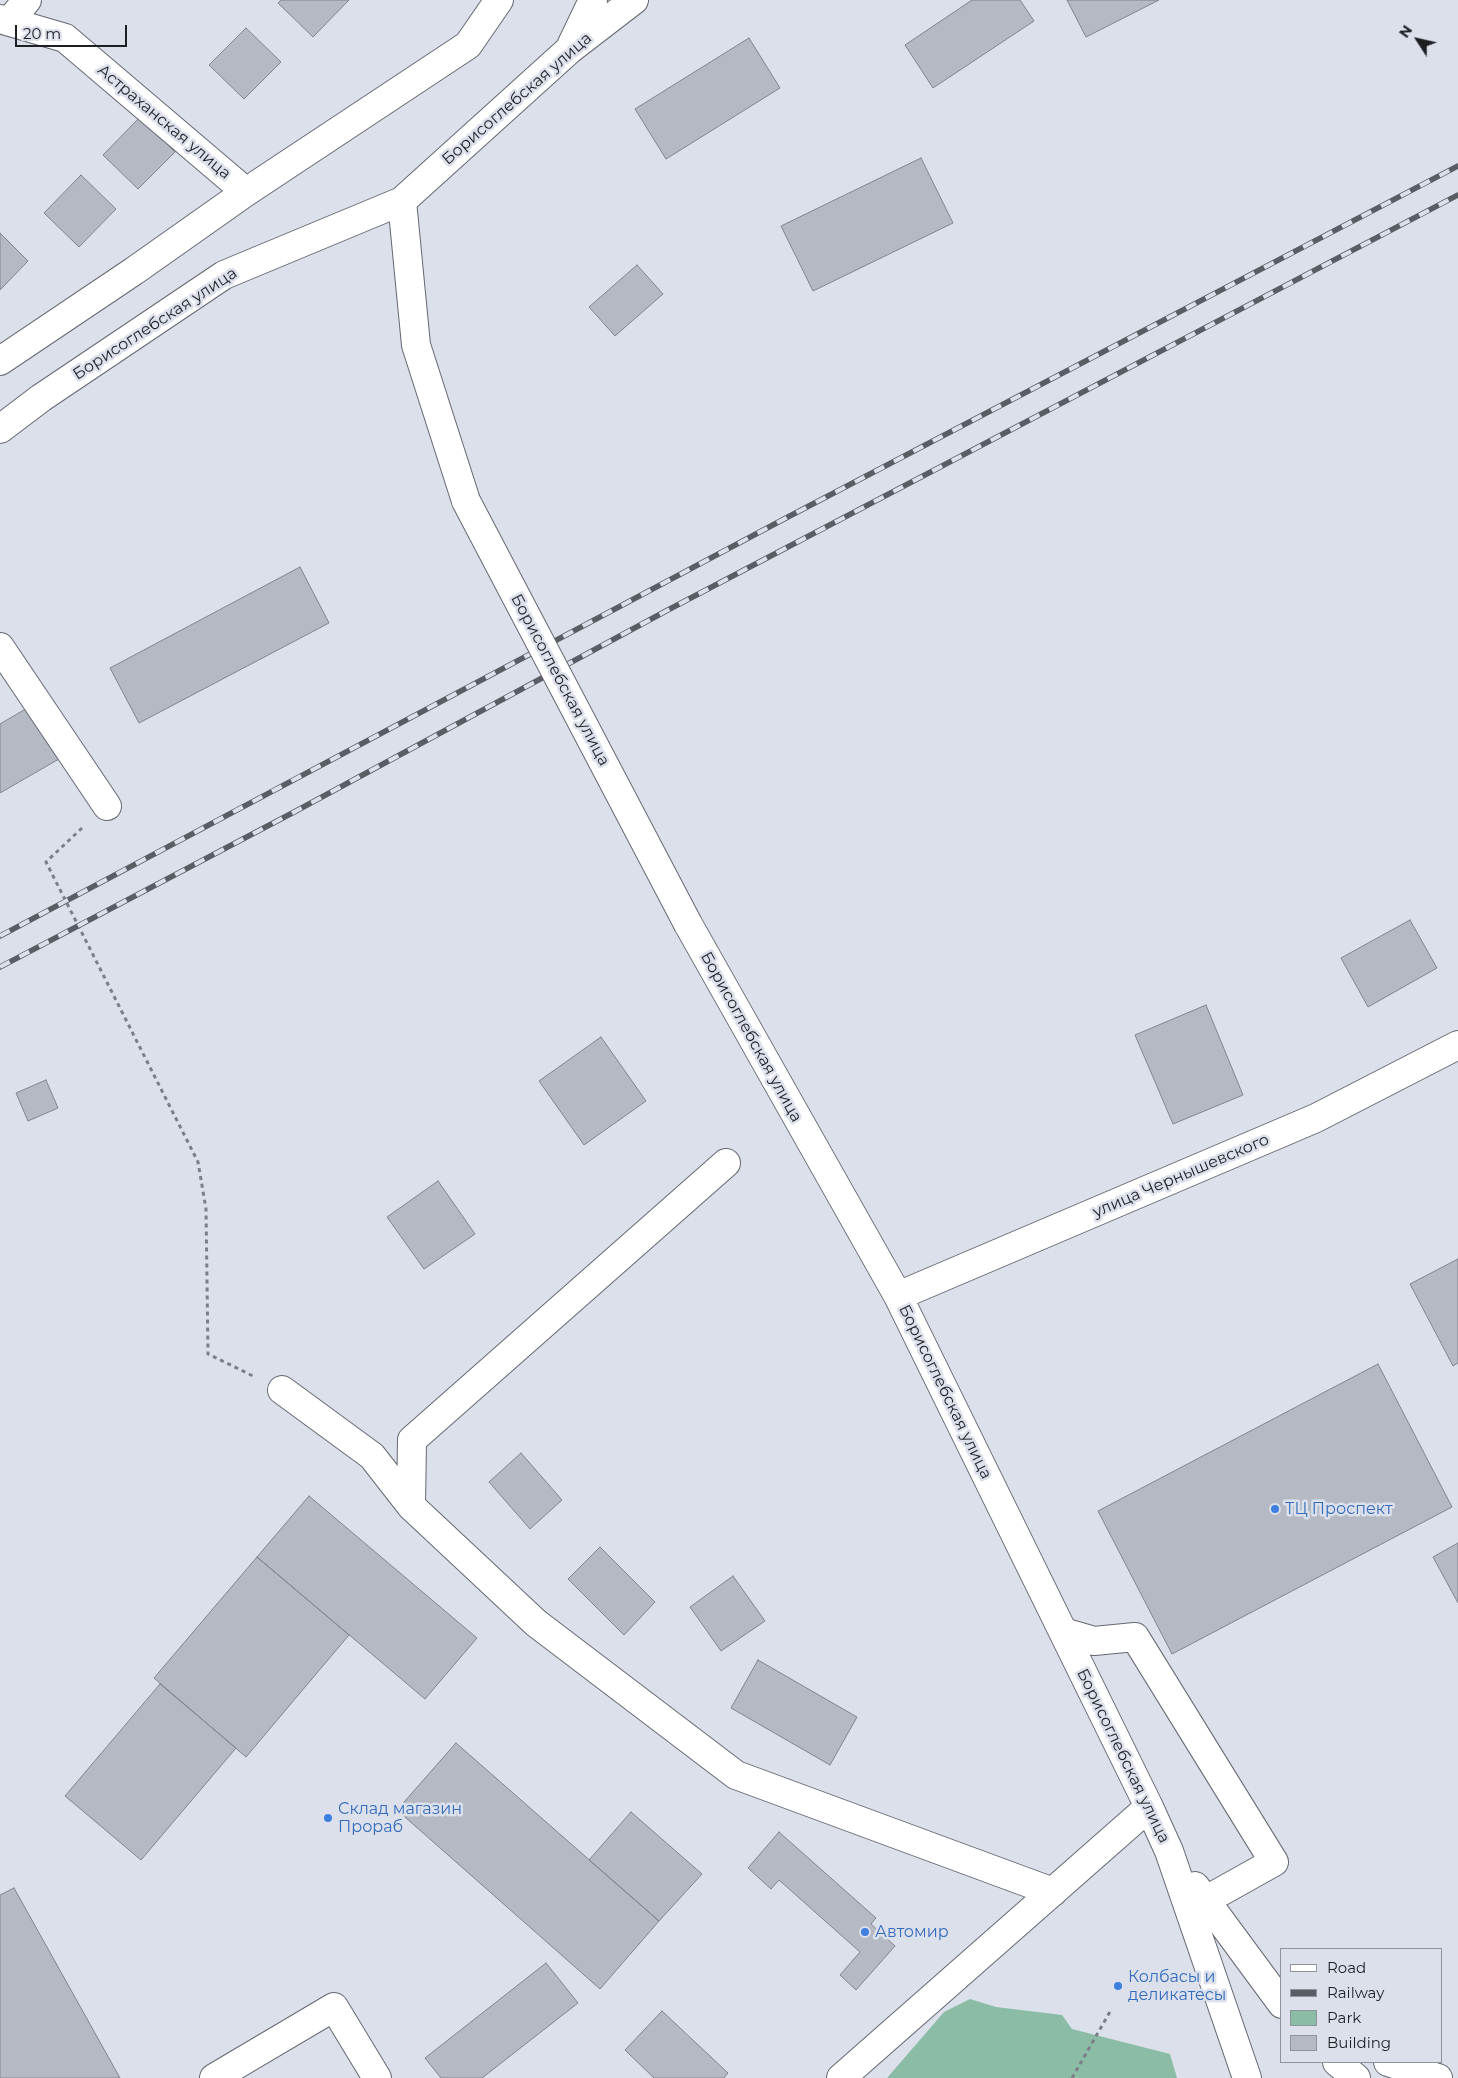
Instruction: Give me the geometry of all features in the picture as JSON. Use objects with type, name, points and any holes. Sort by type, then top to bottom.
[{"type":"street","points":[[4,21],[28,0]]},
{"type":"street","points":[[0,361],[134,272],[246,192],[468,44],[499,0]]},
{"type":"street","points":[[569,50],[593,0]]},
{"type":"street","name":"Борисоглебская улица","points":[[0,429],[41,398],[224,276],[402,201],[569,50],[634,0]]},
{"type":"street","name":"Астраханская улица","points":[[4,21],[65,38],[246,192]]},
{"type":"street","name":"Борисоглебская улица","points":[[402,201],[416,345],[466,501],[688,924],[898,1296],[1169,1851]]},
{"type":"street","points":[[0,647],[108,806]]},
{"type":"street","name":"улица Чернышевского","points":[[898,1296],[1316,1118],[1458,1045]]},
{"type":"street","points":[[411,1506],[412,1440],[726,1163]]},
{"type":"street","points":[[282,1390],[372,1456],[411,1506],[536,1623],[736,1775],[1054,1892]]},
{"type":"street","points":[[1063,1632],[1094,1641],[1134,1637],[1274,1862],[1206,1900]]},
{"type":"street","points":[[841,2078],[1149,1807]]},
{"type":"street","points":[[1169,1851],[1280,2001]]},
{"type":"street","points":[[1169,1851],[1247,2078]]},
{"type":"street","points":[[214,2078],[334,2007],[377,2078]]},
{"type":"street","points":[[1338,2063],[1356,2078]]},
{"type":"street","points":[[1391,2063],[1438,2078]]},
{"type":"path","points":[[108,806],[46,862],[198,1162],[206,1209],[208,1354],[282,1390]]},
{"type":"path","points":[[1072,2078],[1111,2010]]},
{"type":"green space","points":[[970,1999],[996,2007],[1062,2015],[1072,2029],[1170,2054],[1177,2078],[887,2078],[944,2012]]},
{"type":"building","points":[[281,0],[349,0],[313,37],[278,3]]},
{"type":"building","points":[[972,0],[1020,0],[1034,21],[933,88],[905,45]]},
{"type":"building","points":[[1067,0],[1159,0],[1086,37]]},
{"type":"building","points":[[246,28],[281,62],[244,99],[209,65]]},
{"type":"building","points":[[749,38],[780,88],[666,159],[635,109]]},
{"type":"building","points":[[140,117],[175,152],[138,189],[103,155]]},
{"type":"building","points":[[921,158],[953,223],[813,291],[781,226]]},
{"type":"building","points":[[81,175],[116,209],[79,247],[44,213]]},
{"type":"building","points":[[0,233],[28,261],[0,290]]},
{"type":"building","points":[[637,265],[663,294],[615,336],[589,307]]},
{"type":"building","points":[[300,567],[329,623],[139,723],[110,668]]},
{"type":"building","points":[[29,707],[59,759],[0,793],[0,724]]},
{"type":"building","points":[[1410,920],[1437,968],[1368,1007],[1341,958]]},
{"type":"building","points":[[1206,1005],[1243,1095],[1173,1124],[1135,1035]]},
{"type":"building","points":[[601,1037],[646,1101],[584,1145],[539,1081]]},
{"type":"building","points":[[46,1080],[58,1108],[28,1121],[16,1093]]},
{"type":"building","points":[[438,1181],[475,1234],[424,1269],[387,1217]]},
{"type":"building","points":[[1458,1259],[1458,1363],[1453,1366],[1410,1284]]},
{"type":"building","name":"ТЦ Проспект","points":[[1378,1364],[1452,1507],[1172,1654],[1098,1511]]},
{"type":"building","points":[[521,1453],[562,1500],[530,1529],[489,1482]]},
{"type":"building","points":[[309,1496],[477,1638],[425,1699],[257,1557]]},
{"type":"building","points":[[1458,1543],[1458,1603],[1433,1557]]},
{"type":"building","points":[[600,1547],[655,1602],[624,1635],[568,1579]]},
{"type":"building","points":[[257,1557],[349,1635],[246,1757],[154,1678]]},
{"type":"building","points":[[733,1576],[765,1621],[721,1651],[690,1607]]},
{"type":"building","points":[[758,1660],[857,1717],[830,1765],[731,1708]]},
{"type":"building","points":[[160,1684],[236,1748],[141,1860],[65,1796]]},
{"type":"building","points":[[456,1743],[659,1921],[600,1989],[397,1810]]},
{"type":"building","points":[[631,1812],[702,1874],[659,1921],[589,1860]]},
{"type":"building","points":[[779,1832],[876,1918],[871,1924],[895,1946],[856,1990],[840,1975],[860,1952],[779,1880],[771,1889],[748,1868]]},
{"type":"building","points":[[14,1888],[120,2078],[0,2078],[0,1895]]},
{"type":"building","points":[[546,1963],[578,2003],[482,2078],[441,2078],[425,2058]]},
{"type":"building","points":[[662,2011],[728,2073],[724,2078],[654,2078],[625,2050]]},
{"type":"railway","points":[[0,936],[786,518],[1458,166]]},
{"type":"railway","points":[[0,967],[296,811],[666,611],[1458,195]]},
{"type":"place","name":"ТЦ Проспект","points":[[1275,1509]]},
{"type":"place","name":"Склад магазин Прораб","points":[[328,1818]]},
{"type":"place","name":"Автомир","points":[[865,1932]]},
{"type":"place","name":"Колбасы и деликатесы","points":[[1118,1986]]}]
